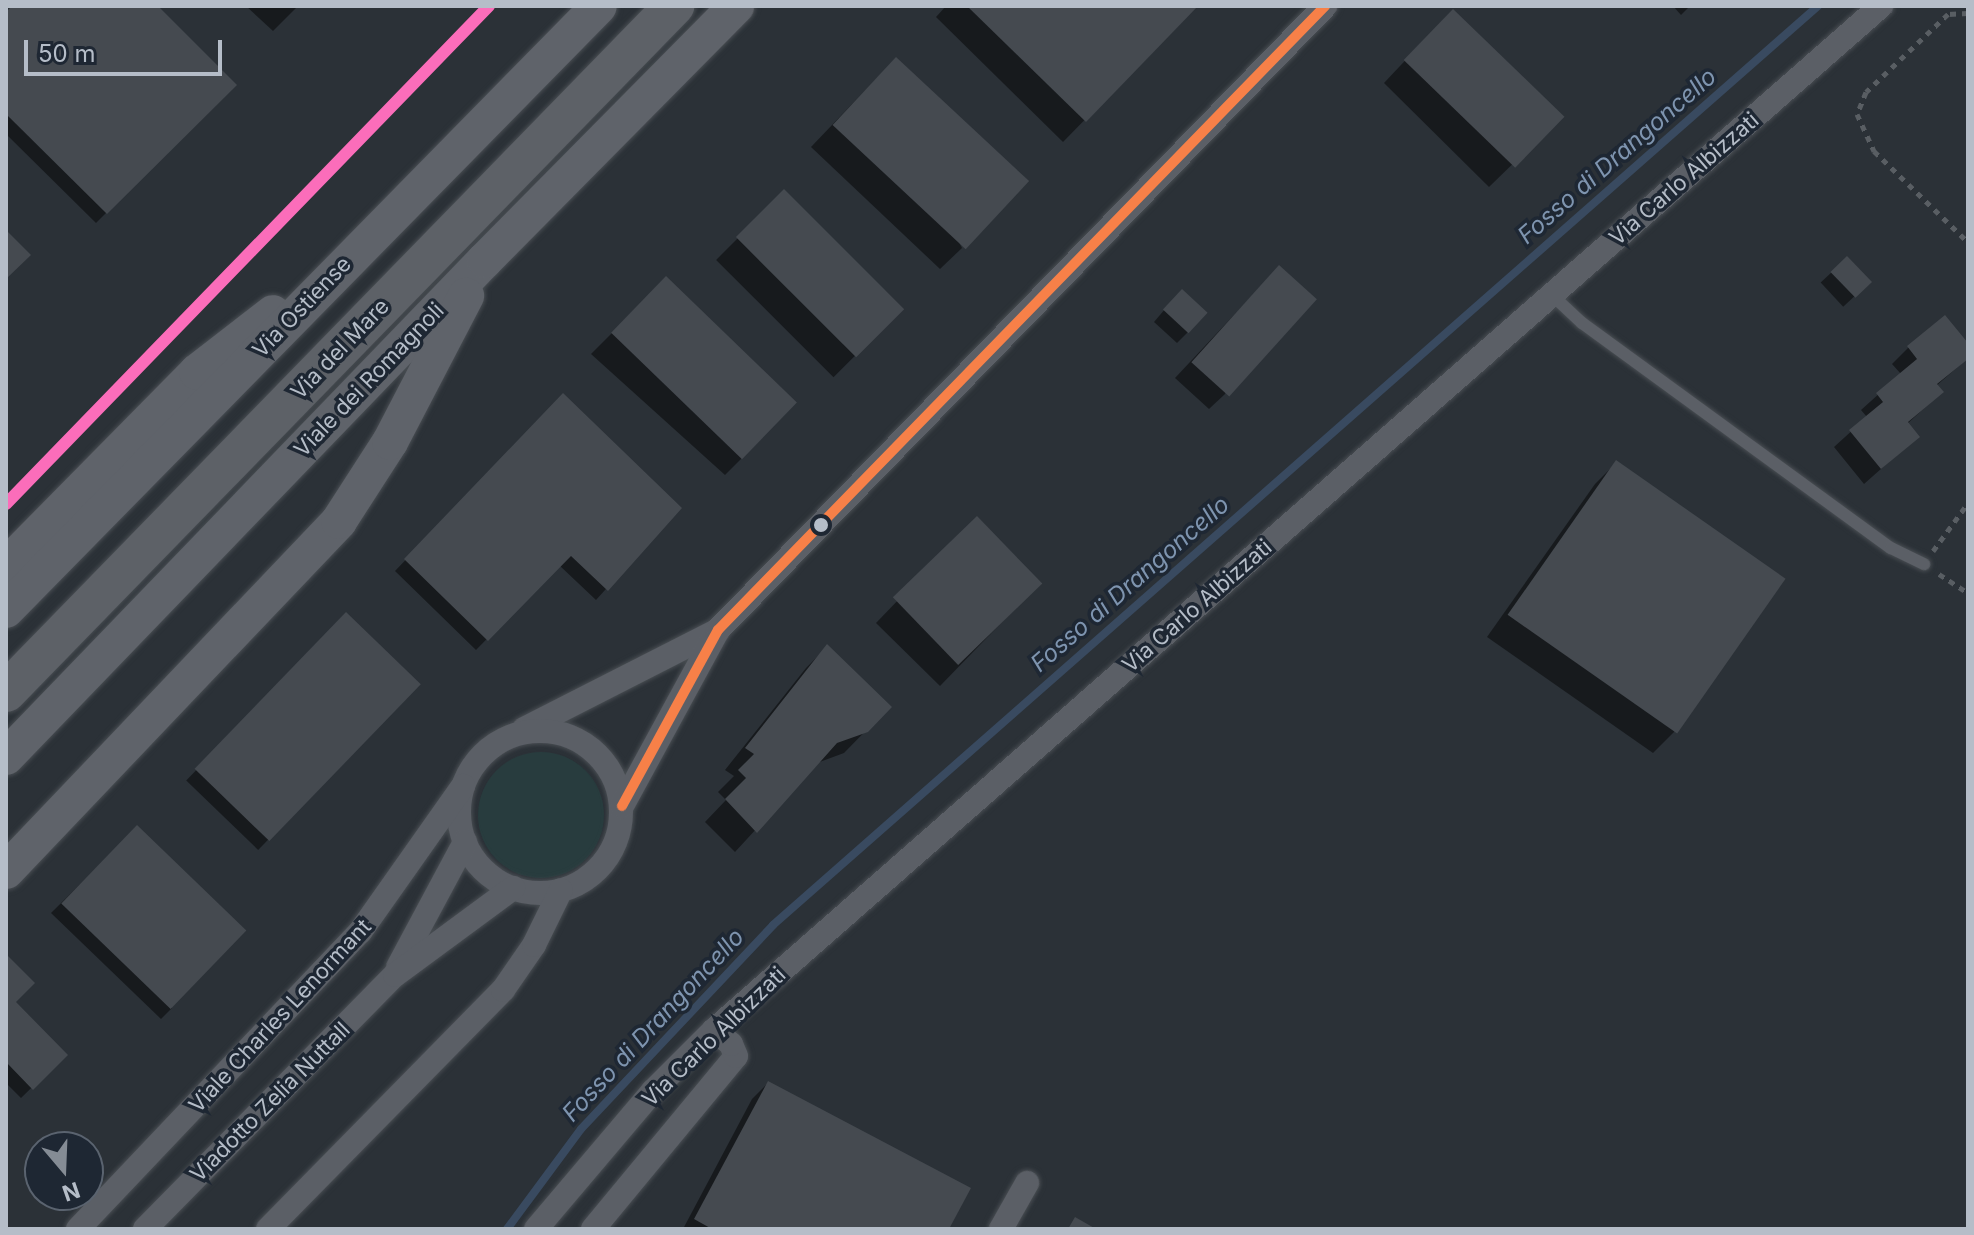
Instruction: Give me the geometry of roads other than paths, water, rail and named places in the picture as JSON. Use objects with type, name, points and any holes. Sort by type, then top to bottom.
[{"type":"main road","name":"Via Ostiense","points":[[6,610],[599,6]]},
{"type":"main road","name":"Via del Mare","points":[[6,692],[674,6]]},
{"type":"main road","name":"Viale dei Romagnoli","points":[[6,757],[485,260],[736,6]]},
{"type":"main road","points":[[6,871],[293,573],[366,483],[485,260]]},
{"type":"main road","points":[[6,566],[181,388],[245,332],[329,279]]},
{"type":"street","points":[[718,630],[510,736],[490,748],[473,765],[463,786],[459,805],[465,842],[484,870],[513,888],[537,893],[561,890],[586,878],[606,859],[618,834],[622,806],[718,630],[1325,6]]},
{"type":"street","name":"Via Carlo Albizzati","points":[[536,1229],[653,1091],[714,1030],[1881,6]]},
{"type":"street","points":[[510,736],[535,730],[561,733],[584,743],[603,760],[616,782],[622,806]]},
{"type":"street","name":"Viale Charles Lenormant","points":[[78,1229],[360,932],[463,786]]},
{"type":"street","name":"Viadotto Zelia Nuttall","points":[[395,975],[465,842]]},
{"type":"street","name":"Viadotto Zelia Nuttall","points":[[145,1229],[395,975],[513,888]]},
{"type":"street","points":[[268,1229],[503,990],[534,945],[561,890]]},
{"type":"street","points":[[593,1229],[736,1056],[731,1044],[714,1030]]},
{"type":"street","points":[[1001,1229],[1027,1183]]},
{"type":"lane","points":[[1552,295],[1582,323],[1878,539],[1924,564]]},
{"type":"waterway","name":"Fosso di Drangoncello","points":[[507,1229],[581,1129],[773,925],[1818,6]]}]
